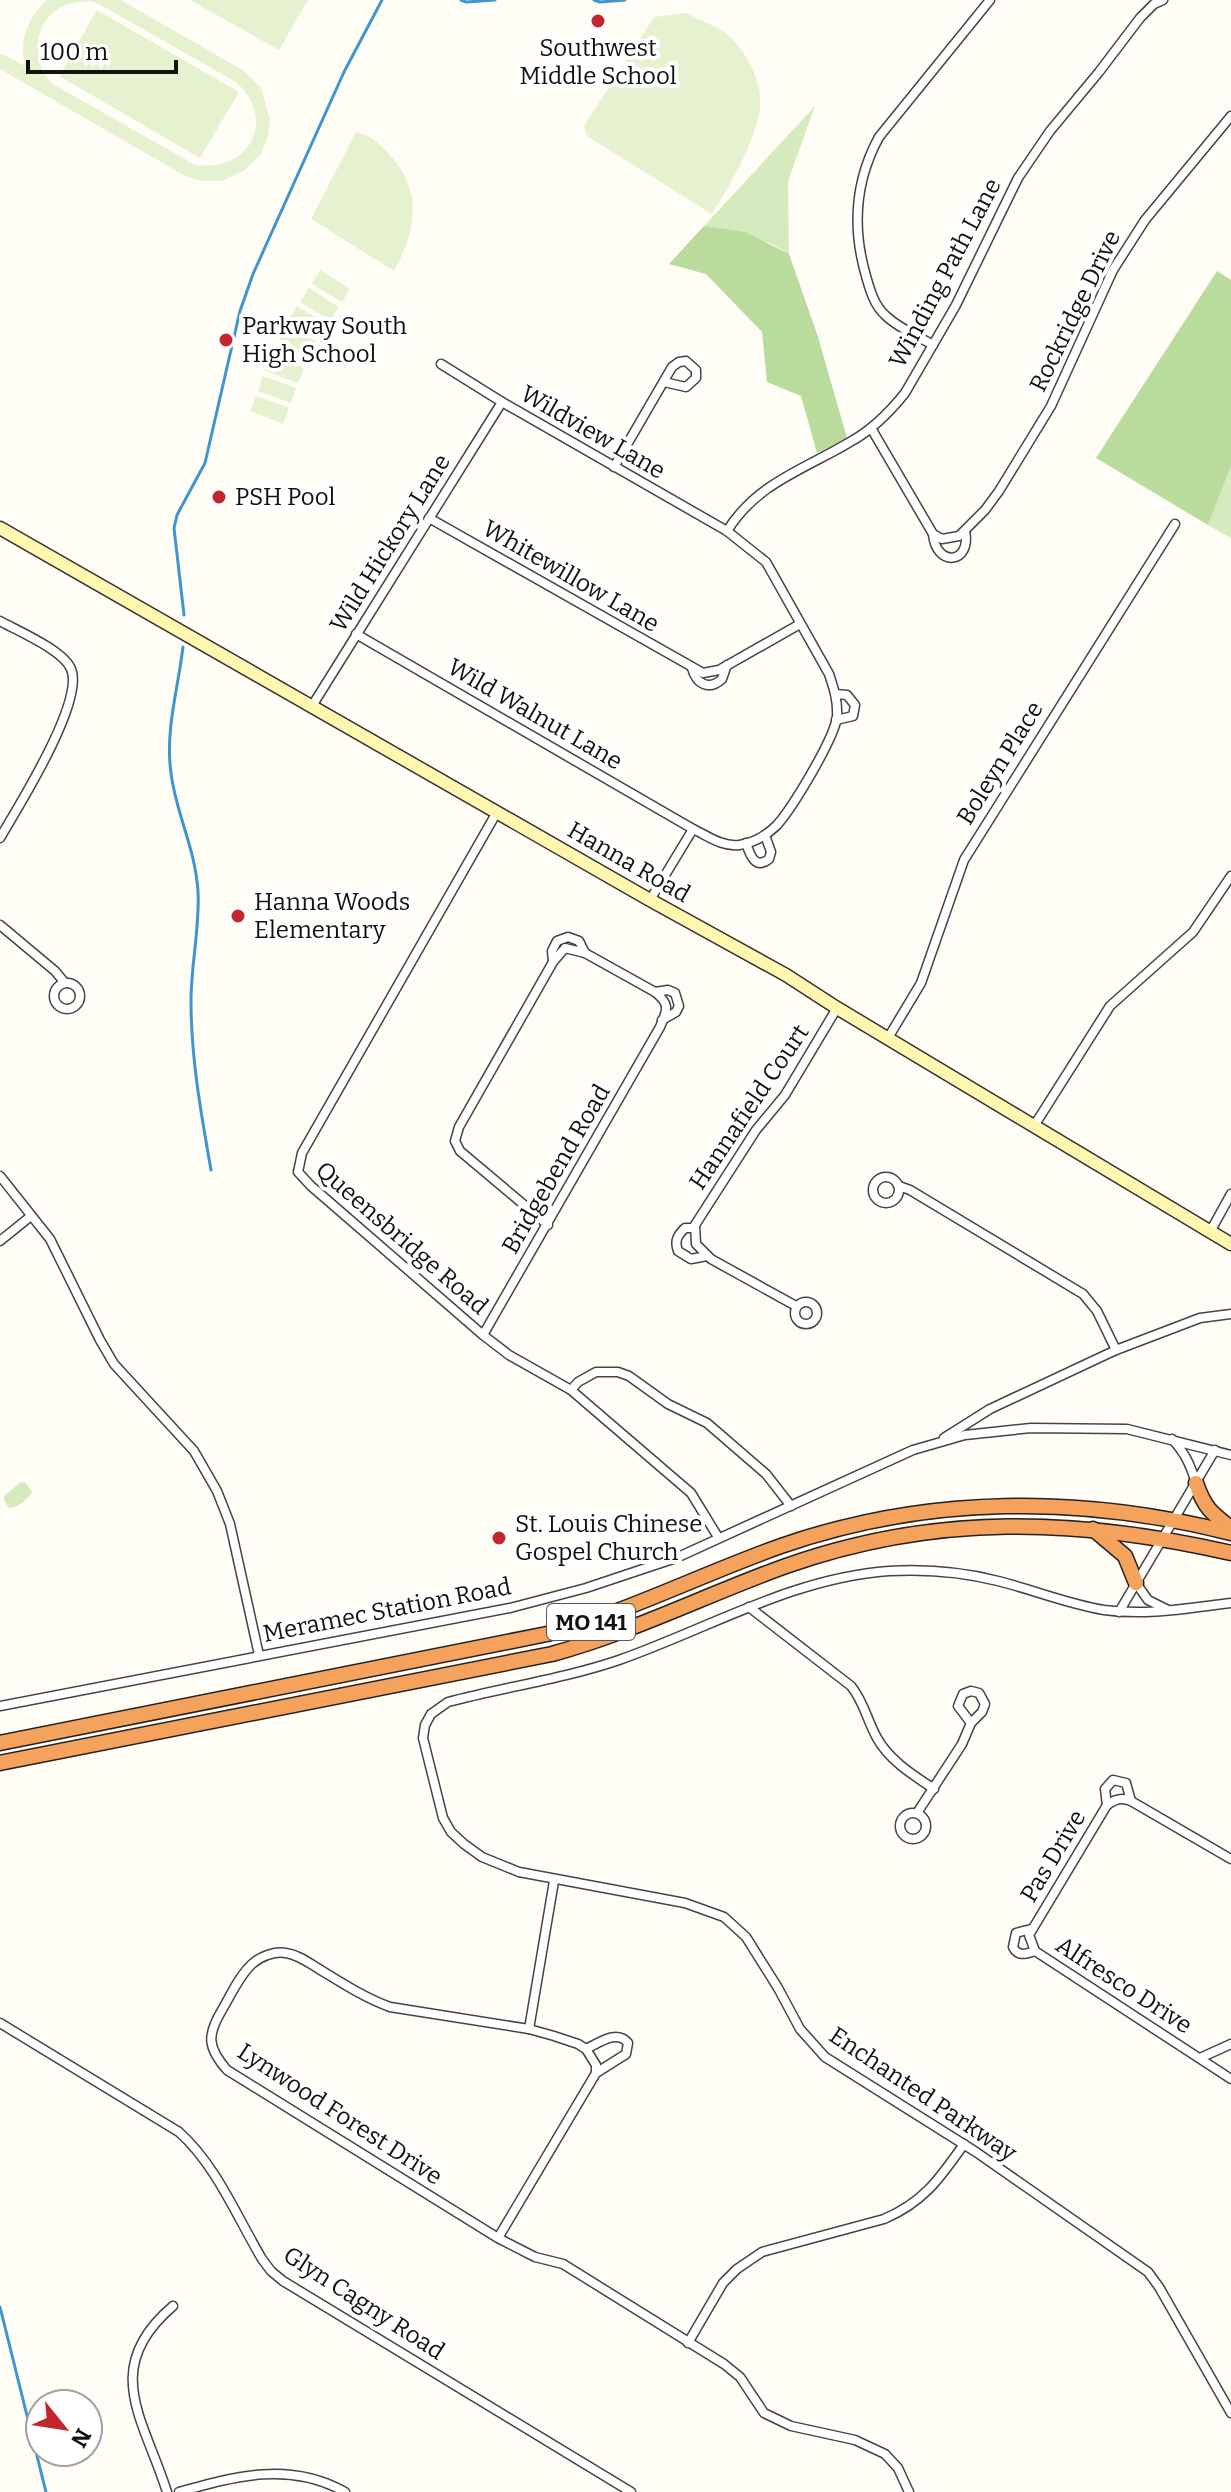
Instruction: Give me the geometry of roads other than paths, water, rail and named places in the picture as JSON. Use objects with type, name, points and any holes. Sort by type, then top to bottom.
[{"type":"highway","points":[[1196,1483],[1208,1510],[1231,1530]]},
{"type":"highway","name":"MO 141","points":[[0,1743],[547,1634],[627,1609],[782,1546],[885,1518],[956,1508],[1028,1505],[1099,1509],[1231,1530]]},
{"type":"highway","name":"MO 141","points":[[0,1763],[552,1654],[621,1633],[788,1566],[880,1540],[994,1526],[1048,1526],[1163,1538],[1231,1553]]},
{"type":"highway","points":[[1093,1529],[1125,1556],[1136,1583]]},
{"type":"street","points":[[933,345],[885,315],[875,302],[857,238],[861,180],[879,137],[990,0]]},
{"type":"street","name":"Winding Path Lane","points":[[727,531],[750,501],[779,479],[851,442],[871,428],[905,393],[956,305],[1018,178],[1050,131],[1140,18],[1163,0]]},
{"type":"street","name":"Rockridge Drive","points":[[933,534],[942,539],[951,539],[965,531],[999,491],[1051,406],[1125,248],[1231,116]]},
{"type":"street","name":"Wildview Lane","points":[[441,364],[727,531]]},
{"type":"street","points":[[614,467],[664,382]]},
{"type":"street","name":"Wild Hickory Lane","points":[[312,706],[502,402]]},
{"type":"street","points":[[871,428],[933,534]]},
{"type":"street","name":"Whitewillow Lane","points":[[429,518],[703,673],[727,665],[800,624]]},
{"type":"street","name":"Boleyn Place","points":[[888,1038],[921,983],[964,860],[1175,524]]},
{"type":"street","name":"Hanna Road","points":[[0,528],[786,975],[1231,1244]]},
{"type":"street","points":[[650,900],[693,829],[728,845],[746,843],[765,835],[782,817],[824,750],[836,720],[836,694],[829,674],[766,562],[727,531]]},
{"type":"street","name":"Rockridge Drive","points":[[933,534],[936,548],[941,555],[949,558],[959,556],[964,550],[967,541],[965,531]]},
{"type":"street","points":[[0,621],[59,654],[71,668],[74,691],[52,745],[0,838]]},
{"type":"street","name":"Wild Walnut Lane","points":[[356,634],[693,829]]},
{"type":"street","name":"Whitewillow Lane","points":[[692,668],[695,677],[703,685],[709,686],[722,679],[727,665]]},
{"type":"street","points":[[836,694],[851,698],[855,705],[853,716],[836,720]]},
{"type":"street","name":"Queensbridge Road","points":[[497,812],[302,1153],[298,1172],[483,1335],[509,1355],[571,1390],[691,1493],[718,1537]]},
{"type":"street","points":[[746,843],[752,859],[764,863],[771,852],[765,835]]},
{"type":"street","points":[[1034,1126],[1110,1006],[1193,932],[1231,876]]},
{"type":"street","points":[[0,925],[65,983]]},
{"type":"street","points":[[548,1225],[460,1151],[455,1141],[459,1127],[553,962],[552,951],[557,941],[568,937],[579,941],[585,953]]},
{"type":"street","name":"Bridgebend Road","points":[[483,1335],[548,1225],[667,1007],[665,1000],[655,992],[585,953],[565,948],[553,962]]},
{"type":"street","name":"Hannafield Court","points":[[796,1306],[707,1256],[696,1244],[694,1228],[756,1130],[785,1095],[837,1008]]},
{"type":"street","points":[[0,1176],[50,1239],[114,1364],[194,1451],[217,1491],[230,1524],[259,1655]]},
{"type":"street","points":[[899,1186],[1083,1294],[1097,1311],[1116,1350]]},
{"type":"street","points":[[1210,1232],[1231,1194]]},
{"type":"street","points":[[0,1241],[31,1216]]},
{"type":"street","name":"Hannafield Court","points":[[694,1228],[685,1228],[678,1234],[675,1244],[678,1251],[691,1259],[707,1256]]},
{"type":"street","points":[[936,1443],[990,1409],[1116,1350],[1200,1318],[1231,1314]]},
{"type":"street","points":[[571,1390],[578,1382],[596,1372],[618,1372],[629,1376],[668,1404],[707,1423],[766,1474],[791,1506]]},
{"type":"street","name":"Meramec Station Road","points":[[0,1706],[524,1605],[676,1558],[913,1450],[965,1435],[1031,1428],[1127,1429],[1231,1455]]},
{"type":"street","points":[[1171,1439],[1184,1451],[1196,1483]]},
{"type":"street","points":[[1119,1612],[1215,1450]]},
{"type":"street","points":[[749,1607],[795,1589],[844,1577],[913,1571],[987,1579],[1076,1605],[1119,1612],[1170,1611],[1231,1603]]},
{"type":"street","points":[[1136,1583],[1148,1600],[1170,1611]]},
{"type":"street","points":[[749,1607],[851,1686],[859,1696],[883,1749],[934,1789]]},
{"type":"street","name":"Enchanted Parkway","points":[[749,1607],[592,1669],[448,1702],[431,1714],[423,1738],[438,1804],[451,1832],[482,1857],[499,1865],[554,1881],[685,1903],[724,1917],[746,1937],[800,2029],[822,2055],[964,2144],[1148,2272],[1231,2413]]},
{"type":"street","points":[[917,1813],[962,1744],[971,1723]]},
{"type":"street","points":[[1107,1805],[1105,1789],[1113,1780],[1126,1783],[1131,1801],[1231,1859]]},
{"type":"street","name":"Pas Drive","points":[[1030,1940],[1031,1929],[1107,1805],[1119,1799],[1131,1801]]},
{"type":"street","points":[[529,2029],[554,1881]]},
{"type":"street","name":"Alfresco Drive","points":[[1031,1929],[1016,1933],[1013,1947],[1018,1953],[1035,1951]]},
{"type":"street","name":"Alfresco Drive","points":[[1030,1940],[1035,1951],[1231,2079]]},
{"type":"street","name":"Lynwood Forest Drive","points":[[586,2049],[529,2029],[390,2007],[369,1999],[296,1956],[282,1952],[266,1955],[244,1973],[211,2033],[211,2046],[227,2070],[498,2238],[535,2257],[563,2264],[724,2364],[740,2377],[764,2413],[791,2426],[855,2440],[885,2454],[898,2468],[909,2492]]},
{"type":"street","name":"Glyn Cagny Road","points":[[0,2023],[189,2141],[209,2168],[262,2259],[283,2281],[631,2492]]},
{"type":"street","points":[[498,2238],[596,2073],[626,2054],[628,2043],[624,2038],[617,2036],[586,2049],[596,2065],[596,2073]]},
{"type":"street","points":[[1200,2058],[1231,2044]]},
{"type":"street","points":[[688,2343],[723,2283],[737,2269],[762,2252],[899,2213],[936,2184],[964,2144]]},
{"type":"street","points":[[167,2492],[141,2427],[132,2385],[136,2355],[151,2327],[173,2306]]},
{"type":"street","points":[[1221,2396],[1231,2390]]},
{"type":"street","points":[[179,2492],[254,2473],[298,2476],[345,2492]]},
{"type":"waterway","points":[[184,615],[174,528],[177,515],[205,463],[240,311],[253,274],[344,72],[382,0]]},
{"type":"waterway","points":[[461,0],[495,0]]},
{"type":"waterway","points":[[594,0],[625,0]]},
{"type":"waterway","points":[[183,647],[171,726],[170,757],[173,788],[193,860],[198,891],[191,1022],[197,1086],[211,1170]]},
{"type":"waterway","points":[[0,2307],[46,2492]]},
{"type":"place","name":"Southwest Middle School","points":[[598,21]]},
{"type":"place","name":"Parkway South High School","points":[[226,340]]},
{"type":"place","name":"PSH Pool","points":[[219,497]]},
{"type":"place","name":"Hanna Woods Elementary","points":[[238,916]]},
{"type":"place","name":"St. Louis Chinese Gospel Church","points":[[499,1538]]}]
